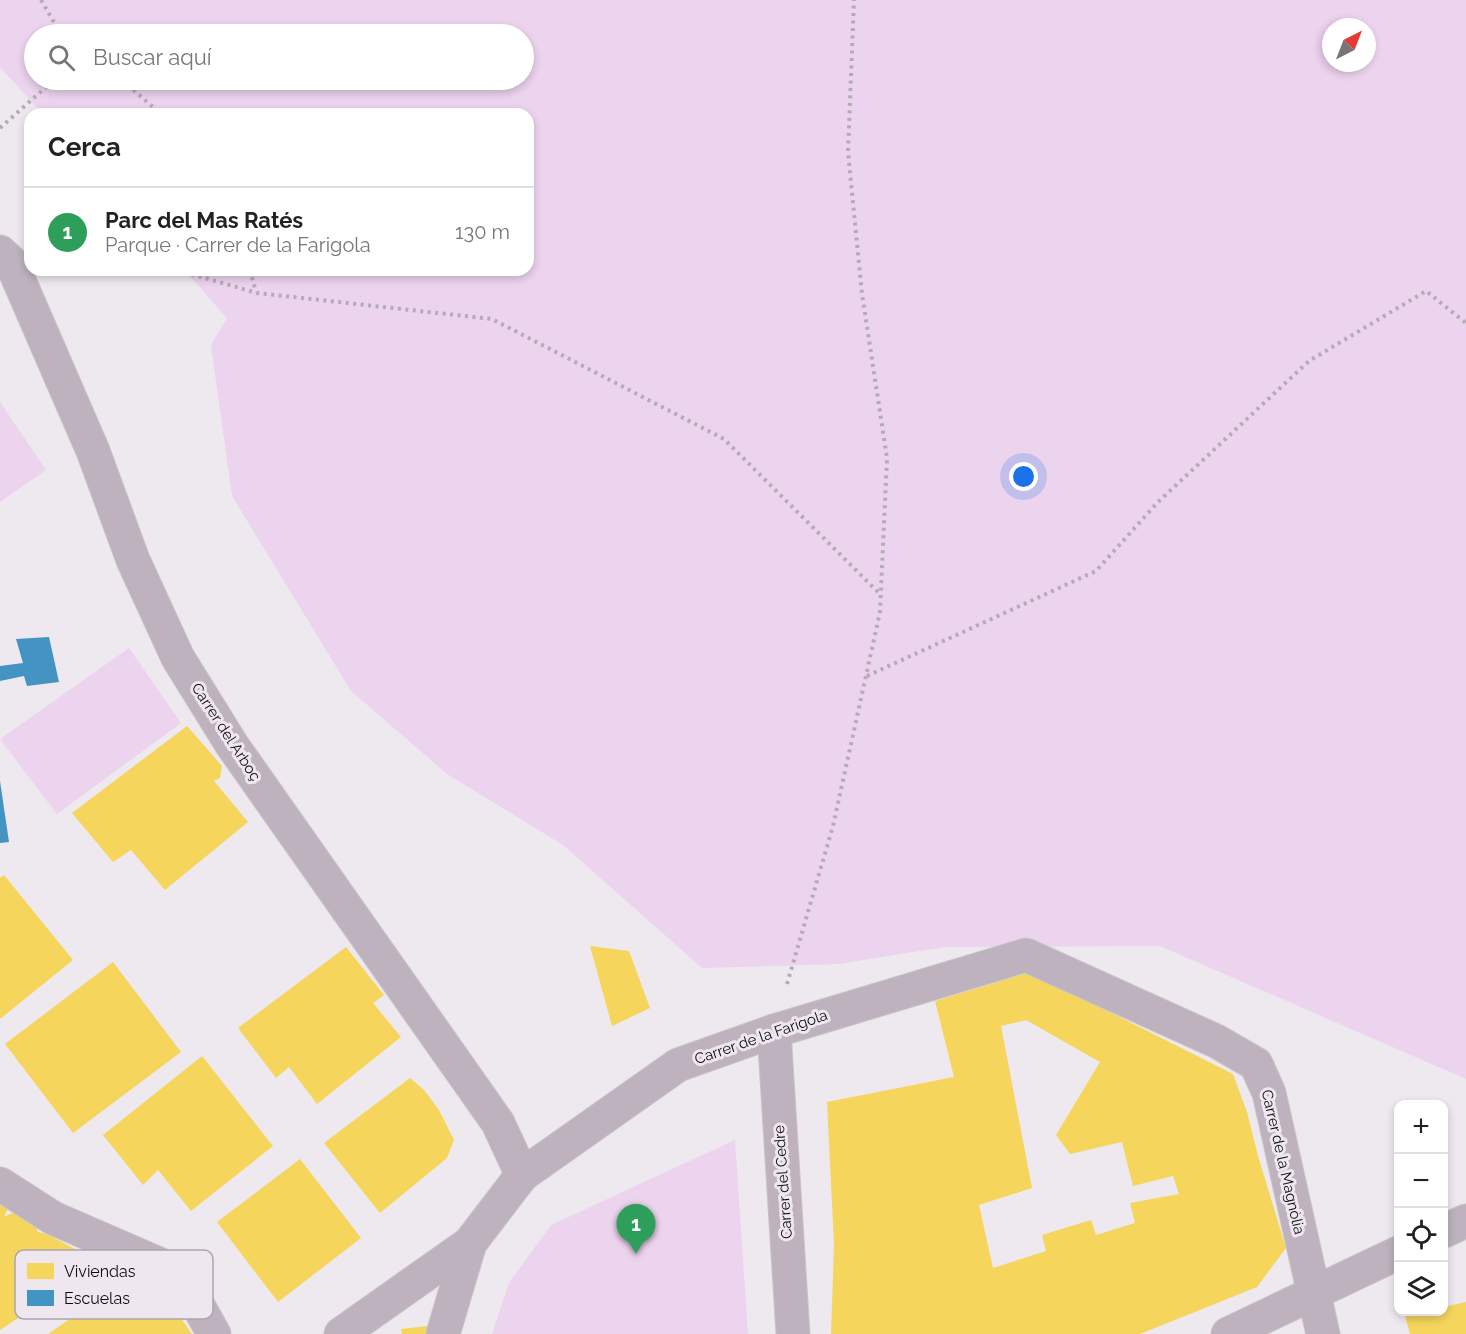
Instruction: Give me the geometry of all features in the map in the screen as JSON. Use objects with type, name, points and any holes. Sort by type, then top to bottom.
[{"type":"street","name":"Carrer del Arboç","points":[[0,252],[11,262],[93,451],[133,560],[178,658],[232,745],[498,1123],[522,1175]]},
{"type":"street","name":"Carrer de la Farigola","points":[[470,1243],[522,1175],[678,1065],[774,1031],[1026,955]]},
{"type":"street","name":"Carrer de la Magnòlia","points":[[1026,955],[1216,1041],[1256,1064],[1269,1093],[1323,1334]]},
{"type":"street","name":"Carrer del Cedre","points":[[774,1031],[793,1334]]},
{"type":"street","points":[[0,1184],[53,1218],[127,1250]]},
{"type":"street","points":[[1448,1230],[1466,1221]]},
{"type":"street","points":[[341,1334],[470,1243]]},
{"type":"street","points":[[443,1334],[470,1243]]},
{"type":"street","points":[[1228,1334],[1394,1255]]},
{"type":"street","points":[[206,1319],[214,1334]]},
{"type":"path","points":[[41,0],[55,24]]},
{"type":"path","points":[[774,1031],[832,826],[880,612],[887,458],[862,294],[848,152],[854,0]]},
{"type":"path","points":[[0,129],[43,90]]},
{"type":"path","points":[[133,90],[154,108]]},
{"type":"path","points":[[198,276],[256,293],[492,319],[724,439],[881,595]]},
{"type":"path","points":[[252,276],[256,293]]},
{"type":"path","points":[[866,676],[1095,571],[1158,502],[1309,361],[1426,291],[1466,323]]},
{"type":"shaded area","points":[[0,0],[1466,0],[1466,1079],[1160,946],[945,947],[838,964],[702,968],[563,845],[447,774],[351,691],[232,496],[211,345],[227,318],[189,276],[534,276],[534,108],[38,108],[0,67]]},
{"type":"shaded area","points":[[0,402],[46,470],[0,502]]},
{"type":"shaded area","points":[[129,648],[181,723],[57,814],[0,739]]},
{"type":"shaded area","points":[[735,1140],[748,1334],[492,1334],[509,1283],[551,1225]]},
{"type":"building: Viviendas","points":[[187,726],[222,766],[220,778],[214,781],[248,822],[165,890],[131,850],[113,862],[72,813]]},
{"type":"building: Viviendas","points":[[4,875],[73,960],[0,1019],[0,878]]},
{"type":"building: Viviendas","points":[[590,946],[629,951],[650,1008],[612,1026]]},
{"type":"building: Viviendas","points":[[346,947],[384,995],[373,1003],[401,1037],[317,1104],[289,1067],[276,1078],[238,1028]]},
{"type":"building: Viviendas","points":[[113,962],[181,1052],[73,1133],[5,1044]]},
{"type":"building: Viviendas","points":[[1030,972],[1233,1074],[1247,1112],[1286,1248],[1257,1287],[1140,1334],[831,1334],[834,1245],[827,1102],[954,1077],[935,1001]],"holes":[[[1026,1020],[1100,1062],[1056,1135],[1070,1154],[1122,1142],[1133,1186],[1173,1176],[1179,1194],[1130,1203],[1135,1223],[1096,1235],[1091,1220],[1042,1235],[1046,1251],[993,1268],[979,1205],[1032,1188],[1001,1026]]]},
{"type":"building: Viviendas","points":[[202,1056],[273,1146],[191,1211],[158,1170],[143,1185],[103,1135]]},
{"type":"building: Viviendas","points":[[410,1078],[424,1090],[439,1110],[454,1140],[447,1158],[380,1213],[324,1143]]},
{"type":"building: Viviendas","points":[[300,1159],[361,1238],[278,1302],[217,1222]]},
{"type":"building: Viviendas","points":[[0,1204],[8,1208],[4,1217],[20,1209],[25,1220],[31,1218],[38,1232],[47,1234],[77,1250],[15,1250],[17,1319],[0,1330]]},
{"type":"building: Viviendas","points":[[1466,1302],[1466,1334],[1410,1334],[1405,1316],[1448,1316],[1448,1306]]},
{"type":"building: Viviendas","points":[[70,1319],[181,1319],[192,1334],[48,1334]]},
{"type":"building: Viviendas","points":[[427,1326],[428,1334],[402,1334],[401,1329]]},
{"type":"building: Escuelas","points":[[49,637],[59,682],[27,686],[24,676],[0,681],[0,666],[23,663],[16,639]]},
{"type":"building: Escuelas","points":[[0,781],[9,842],[0,843]]},
{"type":"place","name":"Parc del Mas Ratés","points":[[636,1254]]}]
